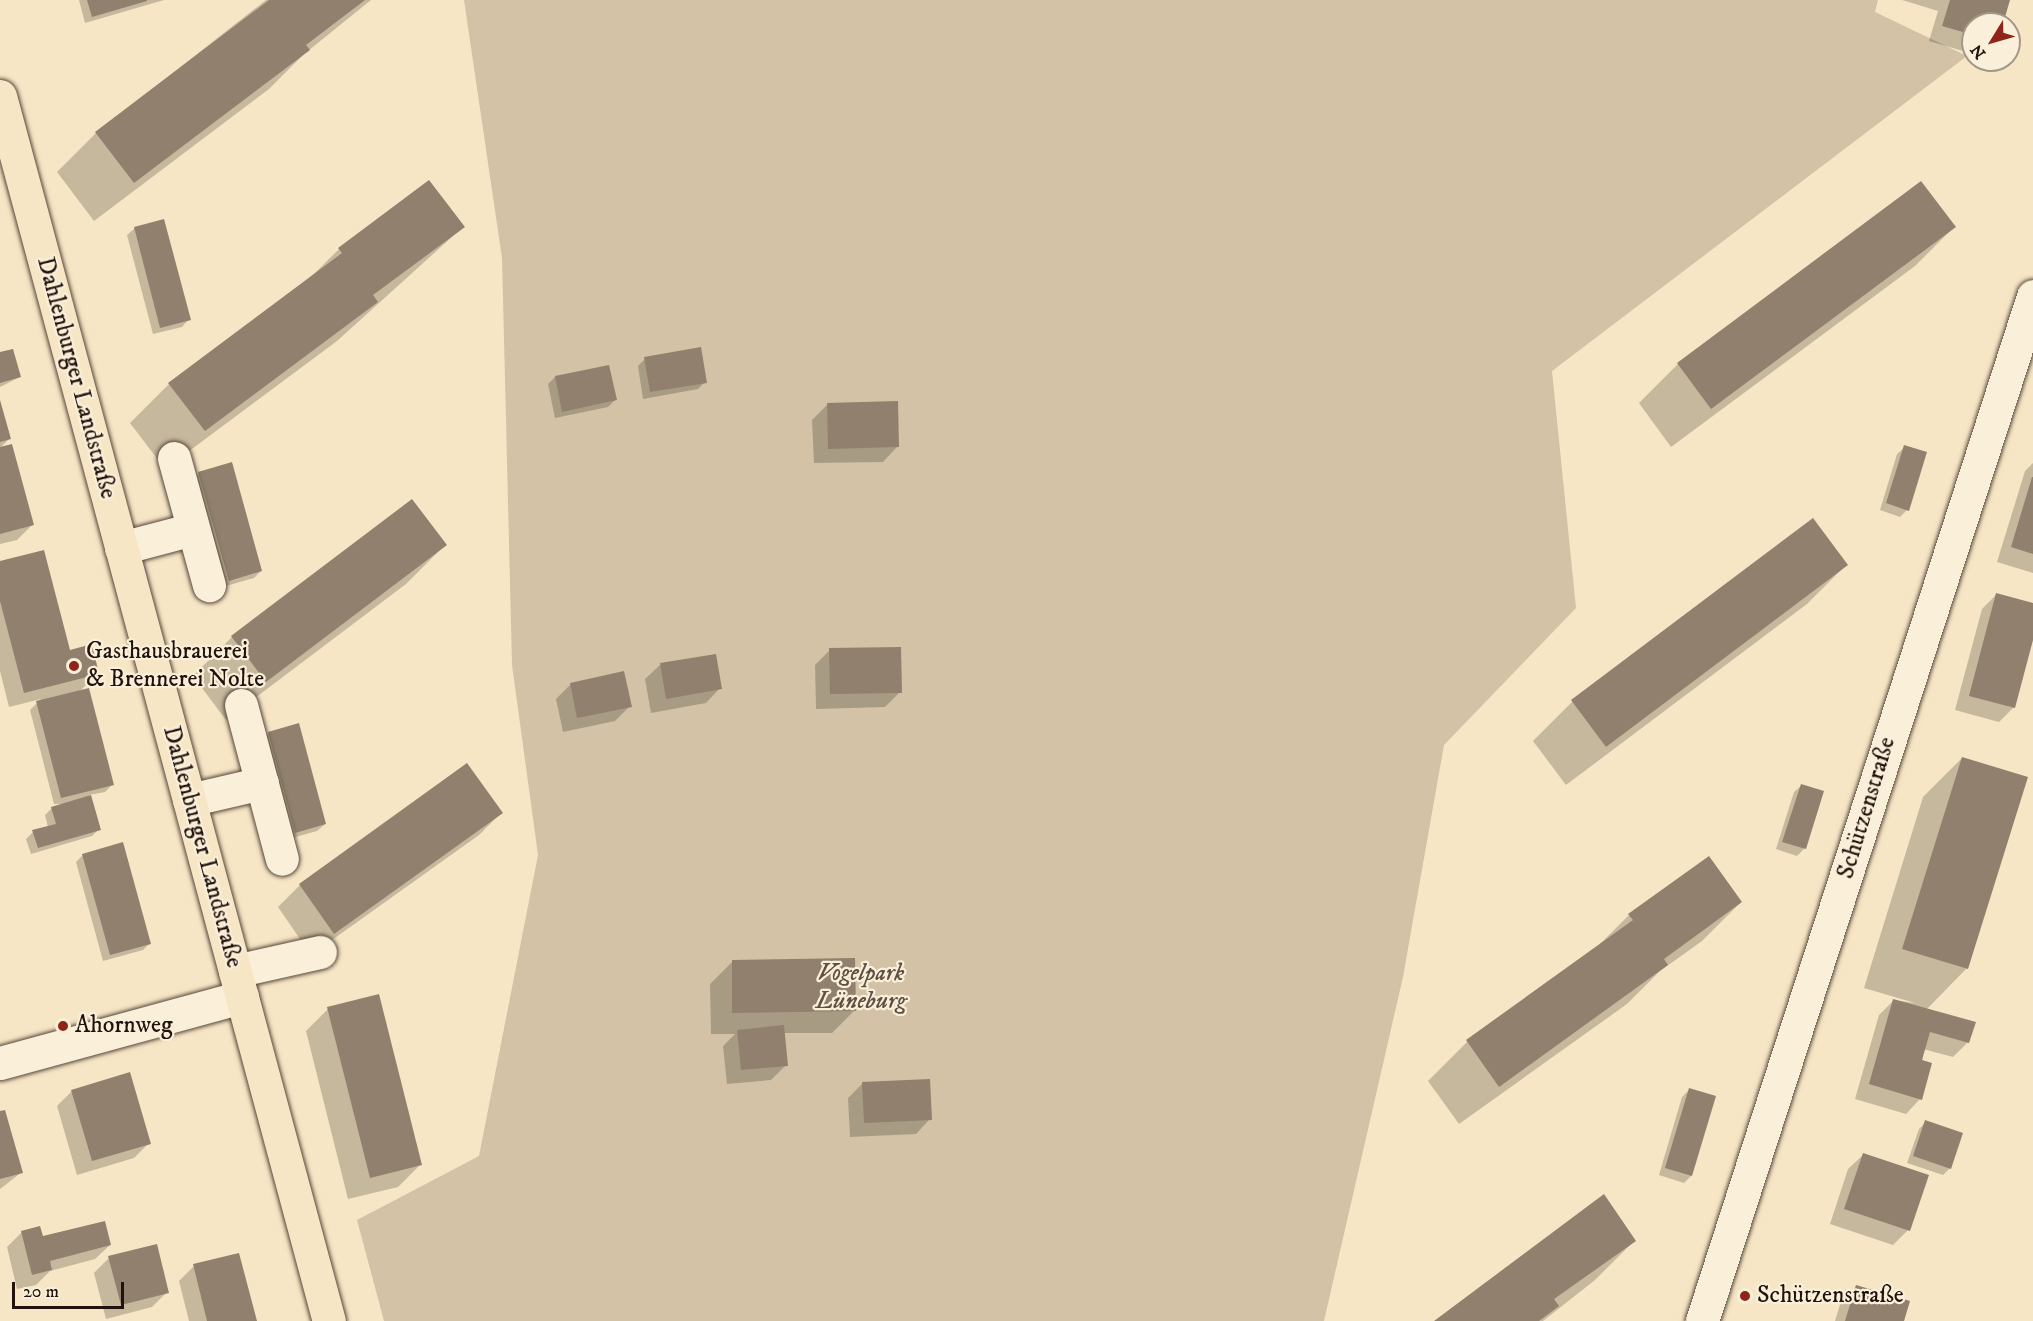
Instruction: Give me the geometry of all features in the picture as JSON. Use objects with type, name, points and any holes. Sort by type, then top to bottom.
[{"type":"main road","name":"Dahlenburger Landstraße","points":[[0,96],[329,1321]]},
{"type":"street","name":"Schützenstraße","points":[[1702,1321],[2033,296]]},
{"type":"street","points":[[174,458],[209,585]]},
{"type":"street","points":[[121,548],[193,529]]},
{"type":"street","points":[[241,705],[282,858]]},
{"type":"street","points":[[189,800],[262,783]]},
{"type":"street","points":[[0,1063],[239,984],[320,952]]},
{"type":"green space","name":"Vogelpark Lüneburg","points":[[464,0],[1878,0],[1875,12],[1961,53],[1961,61],[1552,371],[1576,608],[1444,745],[1403,977],[1324,1321],[384,1321],[357,1220],[479,1156],[538,855],[512,665],[502,258]]},
{"type":"building","points":[[87,0],[147,0],[147,1],[92,17]]},
{"type":"building","points":[[269,0],[365,0],[306,45],[310,50],[134,183],[95,132]]},
{"type":"building","points":[[1950,0],[2010,0],[2006,12],[1961,12],[1961,32],[1942,26]]},
{"type":"building","points":[[429,180],[465,227],[373,295],[378,302],[205,431],[168,383],[342,253],[338,248]]},
{"type":"building","points":[[1921,181],[1956,227],[1711,409],[1677,363]]},
{"type":"building","points":[[164,219],[191,320],[160,328],[134,227]]},
{"type":"building","points":[[701,347],[707,383],[650,392],[644,357]]},
{"type":"building","points":[[13,349],[21,377],[0,383],[0,352]]},
{"type":"building","points":[[609,365],[617,400],[562,412],[555,376]]},
{"type":"building","points":[[0,400],[11,439],[0,442]]},
{"type":"building","points":[[898,401],[899,447],[828,449],[827,403]]},
{"type":"building","points":[[12,444],[34,525],[0,534],[0,447]]},
{"type":"building","points":[[1904,445],[1927,452],[1909,511],[1886,503]]},
{"type":"building","points":[[232,462],[262,571],[229,581],[198,472]]},
{"type":"building","points":[[2033,477],[2033,554],[2011,547]]},
{"type":"building","points":[[412,499],[447,545],[266,682],[231,636]]},
{"type":"building","points":[[1813,518],[1848,565],[1606,747],[1571,700]]},
{"type":"building","points":[[44,550],[70,650],[92,644],[99,674],[24,693],[0,601],[0,561]]},
{"type":"building","points":[[1996,593],[2033,603],[2033,640],[2015,708],[1969,696]]},
{"type":"building","points":[[901,647],[902,693],[830,694],[829,648]]},
{"type":"building","points":[[716,654],[722,689],[666,699],[660,663]]},
{"type":"building","points":[[624,671],[632,707],[577,718],[570,683]]},
{"type":"building","points":[[89,688],[114,785],[61,798],[36,701]]},
{"type":"building","points":[[299,723],[326,824],[295,833],[268,732]]},
{"type":"building","points":[[1962,757],[2028,777],[1968,969],[1902,949]]},
{"type":"building","points":[[467,763],[503,813],[334,934],[299,884]]},
{"type":"building","points":[[1801,784],[1824,791],[1806,849],[1782,842]]},
{"type":"building","points":[[91,795],[101,830],[38,848],[32,830],[56,824],[51,807]]},
{"type":"building","points":[[123,842],[151,944],[110,955],[82,854]]},
{"type":"building","points":[[1709,856],[1742,902],[1664,959],[1668,965],[1499,1087],[1466,1040],[1633,920],[1628,914]]},
{"type":"building","points":[[855,958],[856,1011],[732,1013],[732,960]]},
{"type":"building","points":[[379,994],[422,1165],[370,1178],[327,1007]]},
{"type":"building","points":[[1893,999],[1976,1022],[1969,1043],[1930,1032],[1922,1060],[1932,1063],[1922,1100],[1869,1084]]},
{"type":"building","points":[[784,1025],[788,1066],[741,1070],[737,1030]]},
{"type":"building","points":[[130,1072],[151,1144],[92,1161],[71,1090]]},
{"type":"building","points":[[930,1079],[932,1120],[864,1123],[862,1082]]},
{"type":"building","points":[[1689,1088],[1716,1096],[1692,1176],[1665,1168]]},
{"type":"building","points":[[5,1110],[23,1173],[0,1179],[0,1111]]},
{"type":"building","points":[[1925,1120],[1963,1133],[1951,1169],[1913,1156]]},
{"type":"building","points":[[1863,1153],[1929,1175],[1910,1231],[1844,1209]]},
{"type":"building","points":[[1604,1194],[1636,1241],[1554,1299],[1559,1306],[1539,1321],[1434,1321]]},
{"type":"building","points":[[105,1221],[111,1245],[50,1261],[52,1270],[32,1275],[21,1231],[40,1226],[43,1236]]},
{"type":"building","points":[[157,1244],[169,1293],[121,1305],[108,1256]]},
{"type":"building","points":[[239,1253],[257,1321],[207,1321],[193,1264]]},
{"type":"building","points":[[1856,1285],[1910,1301],[1904,1321],[1845,1321]]},
{"type":"place","name":"Gasthausbrauerei & Brennerei Nolte","points":[[74,666]]},
{"type":"place","name":"Ahornweg","points":[[63,1026]]},
{"type":"place","name":"Schützenstraße","points":[[1745,1296]]}]
